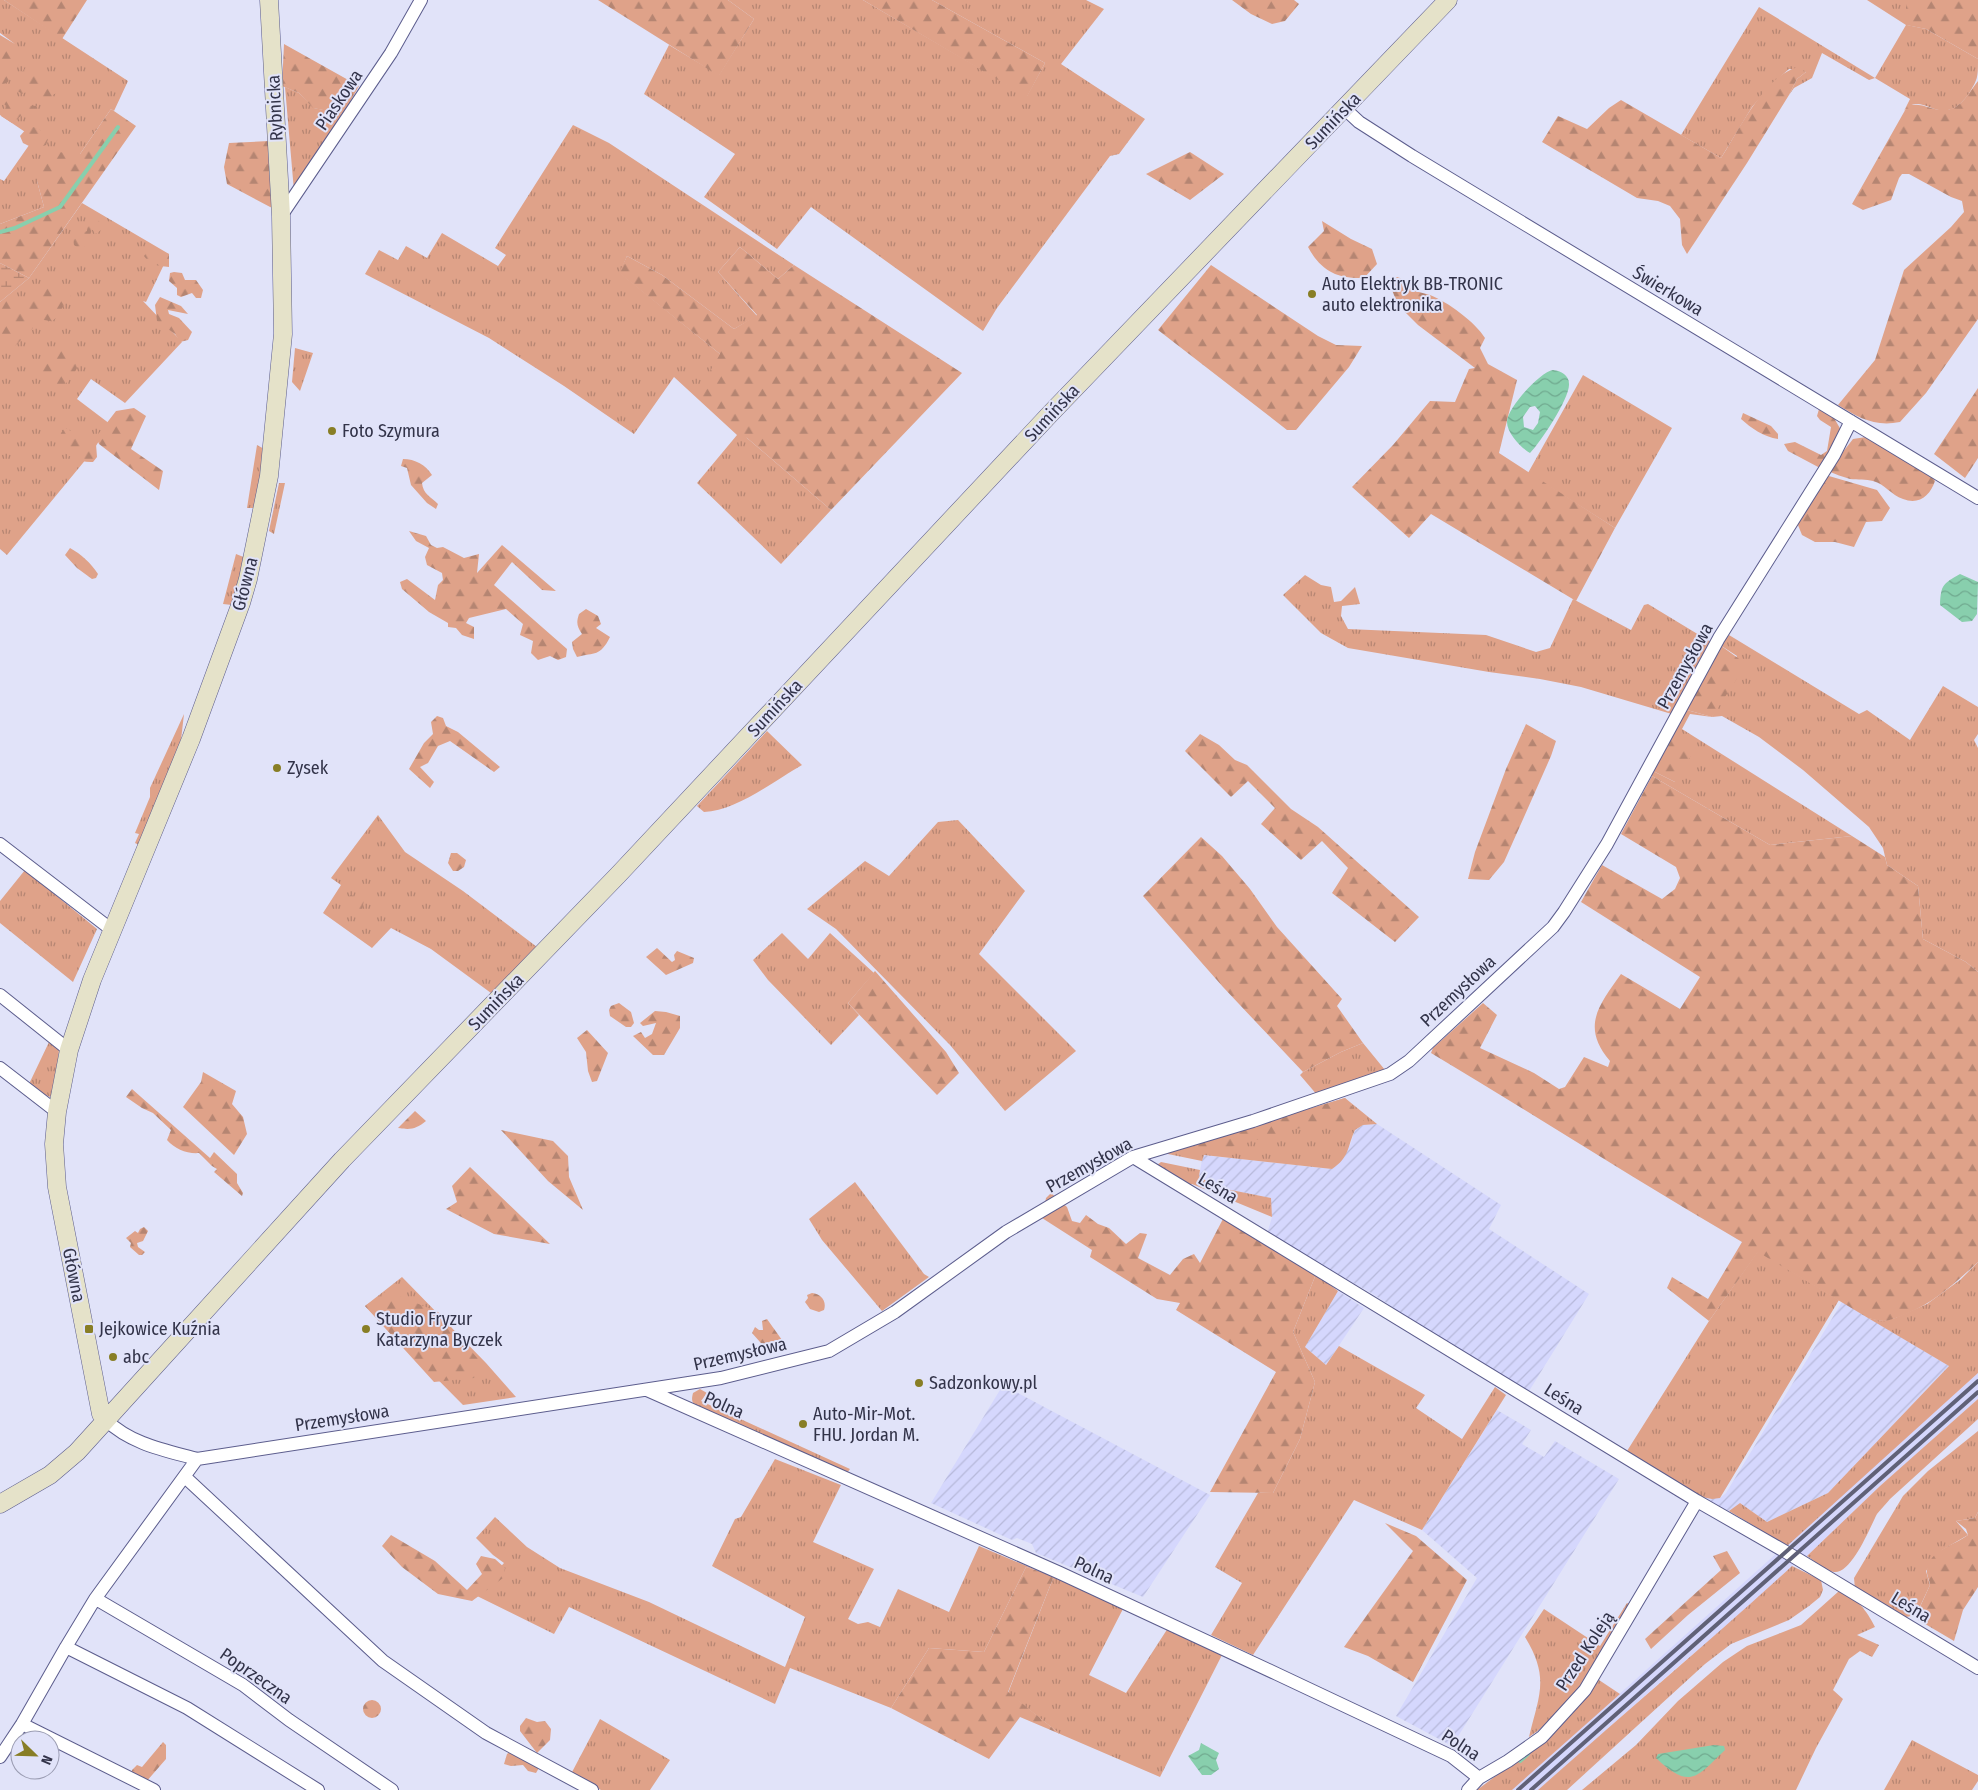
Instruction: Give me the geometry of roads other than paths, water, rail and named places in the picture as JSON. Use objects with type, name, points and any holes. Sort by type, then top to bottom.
[{"type":"street","name":"Rybnicka","points":[[269,0],[281,216]]},
{"type":"street","name":"Piaskowa","points":[[281,216],[386,61],[421,0]]},
{"type":"street","name":"Sumińska","points":[[106,1420],[342,1160],[612,882],[1050,414],[1448,0]]},
{"type":"street","name":"Świerkowa","points":[[1345,108],[1359,122],[1412,156],[1978,498]]},
{"type":"street","name":"Główna","points":[[106,1420],[101,1414],[58,1195],[54,1144],[57,1112],[69,1050],[92,980],[191,739],[226,648],[248,578],[269,476],[283,340],[281,216]]},
{"type":"street","name":"Przemysłowa","points":[[106,1420],[131,1439],[197,1459],[687,1384],[721,1378],[828,1350],[895,1312],[1006,1232],[1133,1157],[1244,1124],[1390,1074],[1409,1061],[1552,927],[1564,912],[1607,844],[1720,638],[1834,455],[1851,421]]},
{"type":"street","points":[[0,844],[112,930]]},
{"type":"street","points":[[0,995],[69,1050]]},
{"type":"street","points":[[0,1068],[57,1112]]},
{"type":"street","name":"Leśna","points":[[1133,1157],[1697,1500],[1782,1549],[1978,1668]]},
{"type":"street","name":"Polna","points":[[686,1408],[687,1384]]},
{"type":"street","name":"Polna","points":[[647,1390],[1060,1573],[1400,1731],[1451,1756],[1479,1778]]},
{"type":"street","points":[[0,1504],[57,1470],[77,1452],[106,1420]]},
{"type":"street","points":[[0,1757],[22,1724],[96,1599],[197,1459]]},
{"type":"street","points":[[185,1477],[383,1661],[486,1733],[592,1790]]},
{"type":"street","name":"Przed Koleją","points":[[1468,1790],[1479,1778],[1508,1761],[1542,1736],[1585,1690],[1697,1500]]},
{"type":"street","name":"Poprzeczna","points":[[96,1599],[243,1685],[289,1720],[392,1790]]},
{"type":"street","points":[[66,1647],[187,1708],[318,1790]]},
{"type":"street","points":[[22,1724],[154,1790]]},
{"type":"water","points":[[1553,370],[1564,374],[1569,381],[1568,391],[1554,420],[1530,453],[1515,440],[1509,431],[1508,416],[1525,392],[1547,372]],"holes":[[[1535,406],[1540,412],[1538,423],[1533,430],[1524,427],[1523,417],[1530,407]]]},
{"type":"water","points":[[1960,574],[1978,582],[1977,614],[1972,621],[1962,622],[1940,605],[1944,585]]},
{"type":"water","points":[[1201,1743],[1219,1753],[1216,1760],[1219,1769],[1211,1775],[1202,1775],[1188,1756],[1199,1750]]},
{"type":"water","points":[[1714,1745],[1724,1746],[1725,1750],[1707,1768],[1692,1776],[1685,1777],[1677,1774],[1656,1758],[1658,1754]]},
{"type":"waterway","points":[[0,232],[15,228],[60,207],[118,127]]},
{"type":"waterway","points":[[1520,1761],[1528,1754]]},
{"type":"railway","points":[[1518,1790],[1978,1381]]},
{"type":"railway","points":[[1531,1790],[1978,1392]]},
{"type":"place","name":"Auto Elektryk BB-TRONIC auto elektronika","points":[[1312,294]]},
{"type":"place","name":"Foto Szymura","points":[[332,431]]},
{"type":"place","name":"Zysek","points":[[277,768]]},
{"type":"place","name":"Jejkowice Kuźnia","points":[[89,1329]]},
{"type":"place","name":"Studio Fryzur Katarzyna Byczek","points":[[366,1329]]},
{"type":"place","name":"abc","points":[[113,1357]]},
{"type":"place","name":"Sadzonkowy.pl","points":[[919,1383]]},
{"type":"place","name":"Auto-Mir-Mot. FHU. Jordan M.","points":[[803,1424]]}]
